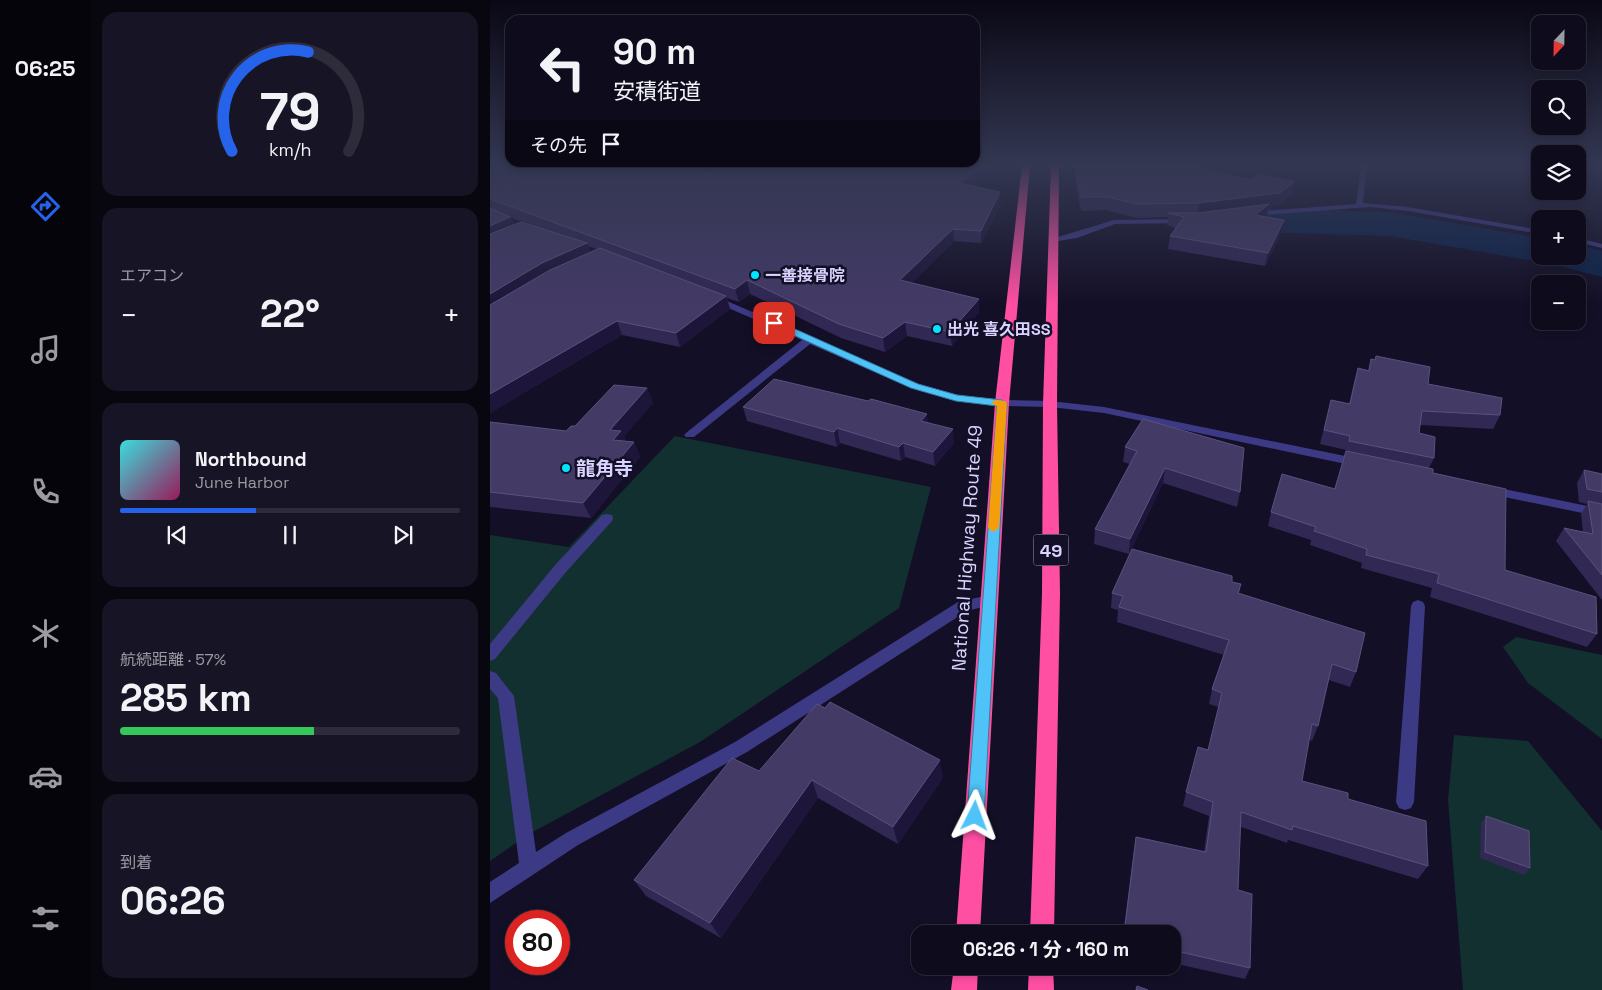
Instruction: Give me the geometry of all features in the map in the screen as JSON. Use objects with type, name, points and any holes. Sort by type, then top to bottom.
[{"type":"highway","name":"National Highway Route 49","points":[[969,925],[1002,403],[1021,212]]},
{"type":"highway","name":"49","points":[[1042,925],[1051,594],[1050,404],[1053,212]]},
{"type":"highway","points":[[964,990],[965,975]]},
{"type":"highway","points":[[1041,975],[1041,990]]},
{"type":"street","points":[[1238,215],[1262,212]]},
{"type":"street","points":[[1426,212],[1531,230]]},
{"type":"street","points":[[1052,240],[1074,236],[1114,222],[1191,221]]},
{"type":"street","points":[[1586,242],[1602,246]]},
{"type":"street","points":[[706,295],[915,386],[956,398],[1002,403],[1050,404],[1104,410],[1368,464]]},
{"type":"street","points":[[690,435],[810,339]]},
{"type":"street","points":[[1475,487],[1602,513]]},
{"type":"street","points":[[490,656],[560,568],[607,518]]},
{"type":"street","points":[[490,893],[572,839],[741,747],[963,606],[989,600]]},
{"type":"street","points":[[1405,802],[1418,606]]},
{"type":"street","points":[[490,678],[506,696],[530,867]]},
{"type":"green space","points":[[675,436],[931,487],[899,608],[700,742],[529,834],[490,861],[490,535],[569,547]]},
{"type":"green space","points":[[1516,637],[1602,655],[1602,739],[1528,683],[1503,647]]},
{"type":"green space","points":[[1454,735],[1528,741],[1602,831],[1602,990],[1463,990],[1448,800]]},
{"type":"building","points":[[490,212],[499,212],[510,217],[490,226]]},
{"type":"building","points":[[526,212],[990,212],[981,231],[953,229],[900,280],[979,299],[950,332],[905,322],[883,338],[839,324],[747,280],[735,289]]},
{"type":"building","points":[[1259,212],[1255,215],[1284,220],[1268,253],[1170,236],[1184,217],[1168,213]]},
{"type":"building","points":[[521,222],[587,243],[542,263],[490,294],[490,234]]},
{"type":"building","points":[[600,248],[726,296],[676,333],[617,321],[490,394],[490,305],[550,270]]},
{"type":"building","points":[[1376,356],[1430,367],[1428,384],[1502,398],[1500,415],[1422,411],[1419,433],[1435,437],[1434,458],[1349,441],[1350,436],[1324,430],[1331,400],[1350,404],[1358,368],[1369,371],[1371,359],[1375,360]]},
{"type":"building","points":[[774,379],[868,401],[871,399],[927,414],[921,421],[953,429],[933,452],[903,443],[899,447],[837,428],[834,432],[743,407]]},
{"type":"building","points":[[614,385],[647,388],[610,430],[621,431],[613,440],[634,442],[583,503],[490,492],[490,422],[566,431],[571,426],[575,426]]},
{"type":"building","points":[[1143,419],[1244,448],[1240,492],[1165,468],[1130,539],[1095,529],[1137,451],[1125,447]]},
{"type":"building","points":[[1346,451],[1433,469],[1433,473],[1506,489],[1505,570],[1596,597],[1597,634],[1437,583],[1439,574],[1366,555],[1367,549],[1314,531],[1316,527],[1271,512],[1282,474],[1335,489]]},
{"type":"building","points":[[1584,470],[1602,474],[1602,492],[1587,489]]},
{"type":"building","points":[[1588,501],[1602,504],[1602,575],[1564,528],[1593,534]]},
{"type":"building","points":[[1132,549],[1232,576],[1232,582],[1241,584],[1238,593],[1365,633],[1356,672],[1332,664],[1318,726],[1312,724],[1302,781],[1348,793],[1348,799],[1426,821],[1428,866],[1293,826],[1292,830],[1241,812],[1238,890],[1252,894],[1250,968],[1181,952],[1181,925],[1125,925],[1136,837],[1206,852],[1213,802],[1186,792],[1198,747],[1208,750],[1222,693],[1212,689],[1229,640],[1119,607],[1123,596],[1112,593]]},
{"type":"building","points":[[830,702],[940,760],[893,827],[812,780],[710,923],[634,880],[732,758],[759,771],[817,704],[825,708]]},
{"type":"building","points":[[1486,816],[1529,831],[1530,868],[1485,852]]},
{"type":"building","points":[[1137,986],[1148,990],[1136,990]]},
{"type":"waterway","points":[[1210,212],[1253,220],[1390,224],[1531,248]]},
{"type":"waterway","points":[[1586,260],[1602,264]]},
{"type":"slow traffic","points":[[993,528],[1002,403],[996,403]]},
{"type":"place","name":"一善接骨院","points":[[755,275]]},
{"type":"place","name":"出光 喜久田SS","points":[[937,329]]},
{"type":"place","name":"龍角寺","points":[[566,468]]},
{"type":"route","points":[[774,323],[915,386],[956,398],[1002,403],[975,816]]}]
